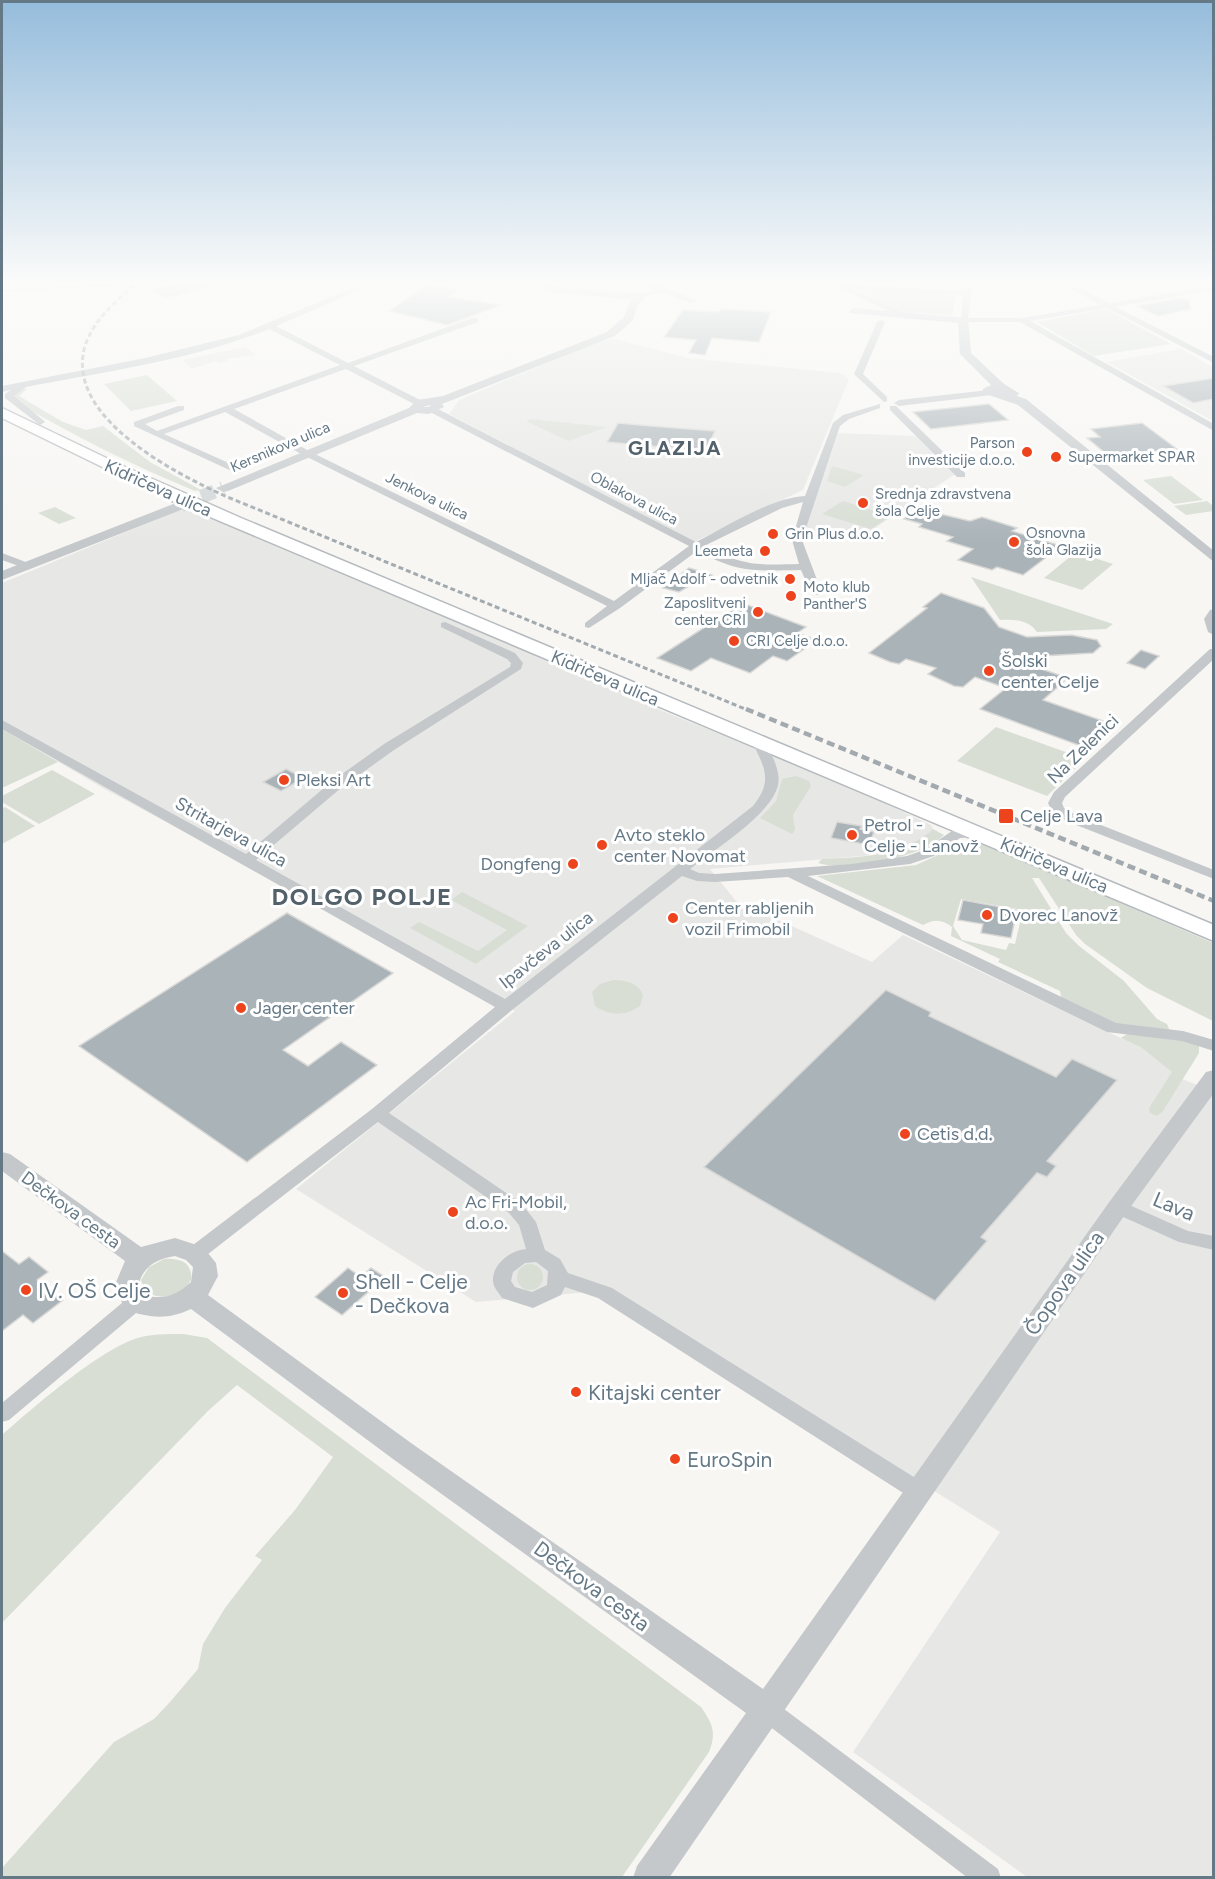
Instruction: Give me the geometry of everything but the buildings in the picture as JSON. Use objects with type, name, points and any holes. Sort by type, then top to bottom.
[{"type":"main road","name":"Kidričeva ulica","points":[[2,400],[40,422],[173,487],[1214,919]]},
{"type":"main road","name":"Kidričeva ulica","points":[[2,412],[163,491],[758,742],[914,804],[1214,934]]},
{"type":"street","points":[[2,389],[110,368]]},
{"type":"street","points":[[156,434],[342,368]]},
{"type":"street","points":[[350,368],[418,406]]},
{"type":"street","name":"Kersnikova ulica","points":[[223,488],[418,406],[434,406],[528,368]]},
{"type":"street","points":[[861,368],[858,374],[881,402],[896,406],[1000,392]]},
{"type":"street","points":[[978,368],[1000,392],[1031,409],[1214,558]]},
{"type":"street","points":[[1107,368],[1214,428]]},
{"type":"street","points":[[24,386],[12,391],[8,396],[40,422]]},
{"type":"street","points":[[816,593],[797,540],[809,499],[836,425],[846,417],[881,402]]},
{"type":"street","name":"Oblakova ulica","points":[[434,406],[696,546],[738,566],[765,569],[805,567]]},
{"type":"street","points":[[896,406],[961,475]]},
{"type":"street","points":[[181,408],[137,424],[236,470]]},
{"type":"street","name":"Jenkova ulica","points":[[226,408],[306,453],[616,606]]},
{"type":"street","points":[[589,625],[696,546],[778,506],[793,500],[809,499]]},
{"type":"street","points":[[2,576],[181,505]]},
{"type":"street","points":[[2,556],[27,566]]},
{"type":"street","points":[[1214,612],[1210,619],[1214,632]]},
{"type":"street","points":[[245,862],[336,785],[389,747],[515,669],[517,663],[511,656],[445,626]]},
{"type":"street","name":"Na Zelenici","points":[[1214,652],[1059,795],[1055,803],[1058,810],[1071,818],[1214,874]]},
{"type":"street","name":"Stritarjeva ulica","points":[[2,724],[506,1006]]},
{"type":"street","name":"Ipavčeva ulica","points":[[196,1253],[378,1113],[506,1006],[758,809],[770,795],[772,770],[758,742]]},
{"type":"street","points":[[680,870],[697,877],[715,878],[794,870],[852,868],[910,860],[929,853],[957,834],[979,834]]},
{"type":"street","points":[[794,870],[991,970],[1113,1028],[1183,1036],[1214,1046]]},
{"type":"street","name":"Čopova ulica","points":[[649,1878],[764,1708],[1118,1206],[1214,1077]]},
{"type":"street","points":[[378,1113],[515,1208],[527,1222],[537,1255]]},
{"type":"street","name":"Dečkova cesta","points":[[2,1160],[140,1259]]},
{"type":"street","name":"Lava","points":[[1118,1206],[1185,1237],[1214,1243]]},
{"type":"street","points":[[169,1248],[186,1249],[196,1253],[206,1269],[201,1288],[193,1297],[170,1308],[157,1309],[135,1303],[126,1287],[132,1267],[140,1259],[151,1252],[169,1248]]},
{"type":"street","points":[[537,1255],[555,1265],[559,1278],[554,1290],[541,1298],[524,1299],[509,1293],[502,1282],[502,1275],[508,1263],[521,1256],[537,1255]]},
{"type":"street","points":[[559,1278],[605,1293],[918,1491]]},
{"type":"street","name":"Dečkova cesta","points":[[193,1297],[402,1451],[764,1708],[989,1878]]},
{"type":"street","points":[[2,1414],[135,1303]]},
{"type":"shaded area","points":[[536,368],[786,368],[840,373],[849,379],[803,490],[694,542],[449,414],[459,400]]},
{"type":"shaded area","points":[[1117,368],[1213,368],[1213,421]]},
{"type":"shaded area","points":[[147,375],[177,401],[131,411],[104,384]]},
{"type":"shaded area","points":[[22,388],[27,389],[19,396],[63,422],[86,430],[103,426],[150,462],[201,490],[195,491],[148,471],[35,413],[13,400],[12,393]]},
{"type":"shaded area","points":[[531,419],[607,427],[568,441],[526,421]]},
{"type":"shaded area","name":"Srednja zdravstvena šola Celje","points":[[838,433],[915,436],[955,474],[857,540],[805,537],[804,532]]},
{"type":"shaded area","points":[[832,466],[864,475],[845,487],[827,481]]},
{"type":"shaded area","points":[[1171,476],[1203,500],[1174,504],[1143,480]]},
{"type":"shaded area","points":[[843,501],[891,516],[871,529],[822,514]]},
{"type":"shaded area","points":[[1207,501],[1213,506],[1213,511],[1186,515],[1174,506]]},
{"type":"shaded area","points":[[189,506],[665,712],[835,780],[931,825],[933,829],[920,841],[901,850],[873,855],[710,869],[736,901],[872,962],[903,935],[1142,1048],[1182,1079],[1213,1091],[1213,1877],[1027,1877],[853,1752],[1000,1532],[612,1290],[476,1302],[296,1189],[515,1011],[101,787],[2,729],[2,583]]},
{"type":"shaded area","points":[[55,507],[76,518],[59,524],[38,513]]},
{"type":"shaded area","points":[[1076,552],[1113,564],[1082,590],[1044,578]]},
{"type":"shaded area","points":[[971,577],[1113,624],[1106,629],[1037,632],[1030,625],[1021,621],[1000,620]]},
{"type":"shaded area","points":[[996,727],[1085,759],[1047,796],[957,761]]},
{"type":"shaded area","points":[[2,729],[58,762],[2,788]]},
{"type":"shaded area","points":[[52,770],[95,794],[39,824],[2,802],[2,796]]},
{"type":"shaded area","points":[[796,776],[809,781],[811,786],[793,815],[795,830],[792,834],[760,818],[776,801],[782,779]]},
{"type":"shaded area","points":[[5,807],[35,826],[2,844],[2,809]]},
{"type":"shaded area","points":[[933,829],[944,835],[934,843],[902,856],[847,866],[818,863],[822,859],[866,856],[895,850],[921,838]]},
{"type":"shaded area","points":[[964,843],[985,845],[1213,943],[1213,1021],[1147,988],[1085,944],[1076,935],[1039,878],[1032,878],[1066,933],[1078,945],[1124,981],[1157,1019],[1167,1024],[1171,1034],[1199,1044],[1199,1053],[1163,1111],[1157,1116],[1150,1113],[1149,1108],[1172,1072],[1142,1048],[1121,1038],[1130,1032],[1062,1001],[1060,991],[998,962],[1000,959],[951,936],[952,927],[945,922],[934,921],[923,925],[817,876],[916,865]],"holes":[[[961,899],[1023,910],[1015,944],[1009,943],[1006,950],[962,940],[953,926]]]},
{"type":"shaded area","points":[[462,892],[528,926],[476,964],[410,928],[419,922],[478,951],[507,930],[451,900]]},
{"type":"shaded area","points":[[613,980],[635,985],[643,996],[640,1006],[629,1012],[618,1014],[606,1012],[595,1006],[592,992],[600,984]]},
{"type":"shaded area","points":[[164,1259],[184,1262],[190,1269],[191,1280],[182,1290],[164,1297],[145,1291],[141,1280],[149,1267]]},
{"type":"shaded area","points":[[530,1264],[539,1268],[543,1277],[539,1286],[530,1290],[521,1286],[517,1277],[521,1268]]},
{"type":"shaded area","points":[[183,1334],[207,1338],[701,1707],[713,1733],[709,1752],[622,1877],[2,1877],[2,1868],[114,1742],[154,1719],[198,1669],[203,1644],[225,1608],[262,1560],[255,1556],[295,1510],[333,1457],[237,1385],[208,1411],[2,1623],[2,1435],[71,1378],[111,1350],[146,1336]]},
{"type":"tunnel","points":[[181,505],[223,488]]},
{"type":"railway","points":[[83,368],[91,396],[107,419],[128,439],[153,457],[204,486],[750,711]]},
{"type":"railway","points":[[746,709],[1214,901]]},
{"type":"place","name":"Parson investicije d.o.o.","points":[[1027,452]]},
{"type":"place","name":"Supermarket SPAR","points":[[1056,457]]},
{"type":"place","name":"Srednja zdravstvena šola Celje","points":[[863,503]]},
{"type":"place","name":"Grin Plus d.o.o.","points":[[773,534]]},
{"type":"place","name":"Osnovna šola Glazija","points":[[1014,542]]},
{"type":"place","name":"Leemeta","points":[[765,551]]},
{"type":"place","name":"Mljač Adolf - odvetnik","points":[[790,579]]},
{"type":"place","name":"Moto klub Panther'S","points":[[791,596]]},
{"type":"place","name":"Zaposlitveni center CRI","points":[[758,612]]},
{"type":"place","name":"CRI Celje d.o.o.","points":[[734,641]]},
{"type":"place","name":"Šolski center Celje","points":[[989,671]]},
{"type":"place","name":"Pleksi Art","points":[[284,780]]},
{"type":"place","name":"Celje Lava","points":[[1006,816]]},
{"type":"place","name":"Petrol - Celje - Lanovž","points":[[852,835]]},
{"type":"place","name":"Avto steklo center Novomat","points":[[602,845]]},
{"type":"place","name":"Dongfeng","points":[[573,864]]},
{"type":"place","name":"Dvorec Lanovž","points":[[987,915]]},
{"type":"place","name":"Center rabljenih vozil Frimobil","points":[[673,918]]},
{"type":"place","name":"Jager center","points":[[241,1008]]},
{"type":"place","name":"Cetis d.d.","points":[[905,1134]]},
{"type":"place","name":"Ac Fri-Mobil, d.o.o.","points":[[453,1212]]},
{"type":"place","name":"IV. OŠ Celje","points":[[26,1290]]},
{"type":"place","name":"Shell - Celje - Dečkova","points":[[343,1293]]},
{"type":"place","name":"Kitajski center","points":[[576,1392]]},
{"type":"place","name":"EuroSpin","points":[[675,1459]]},
{"type":"district","name":"GLAZIJA","points":[[675,448]]},
{"type":"district","name":"DOLGO POLJE","points":[[362,896]]}]
